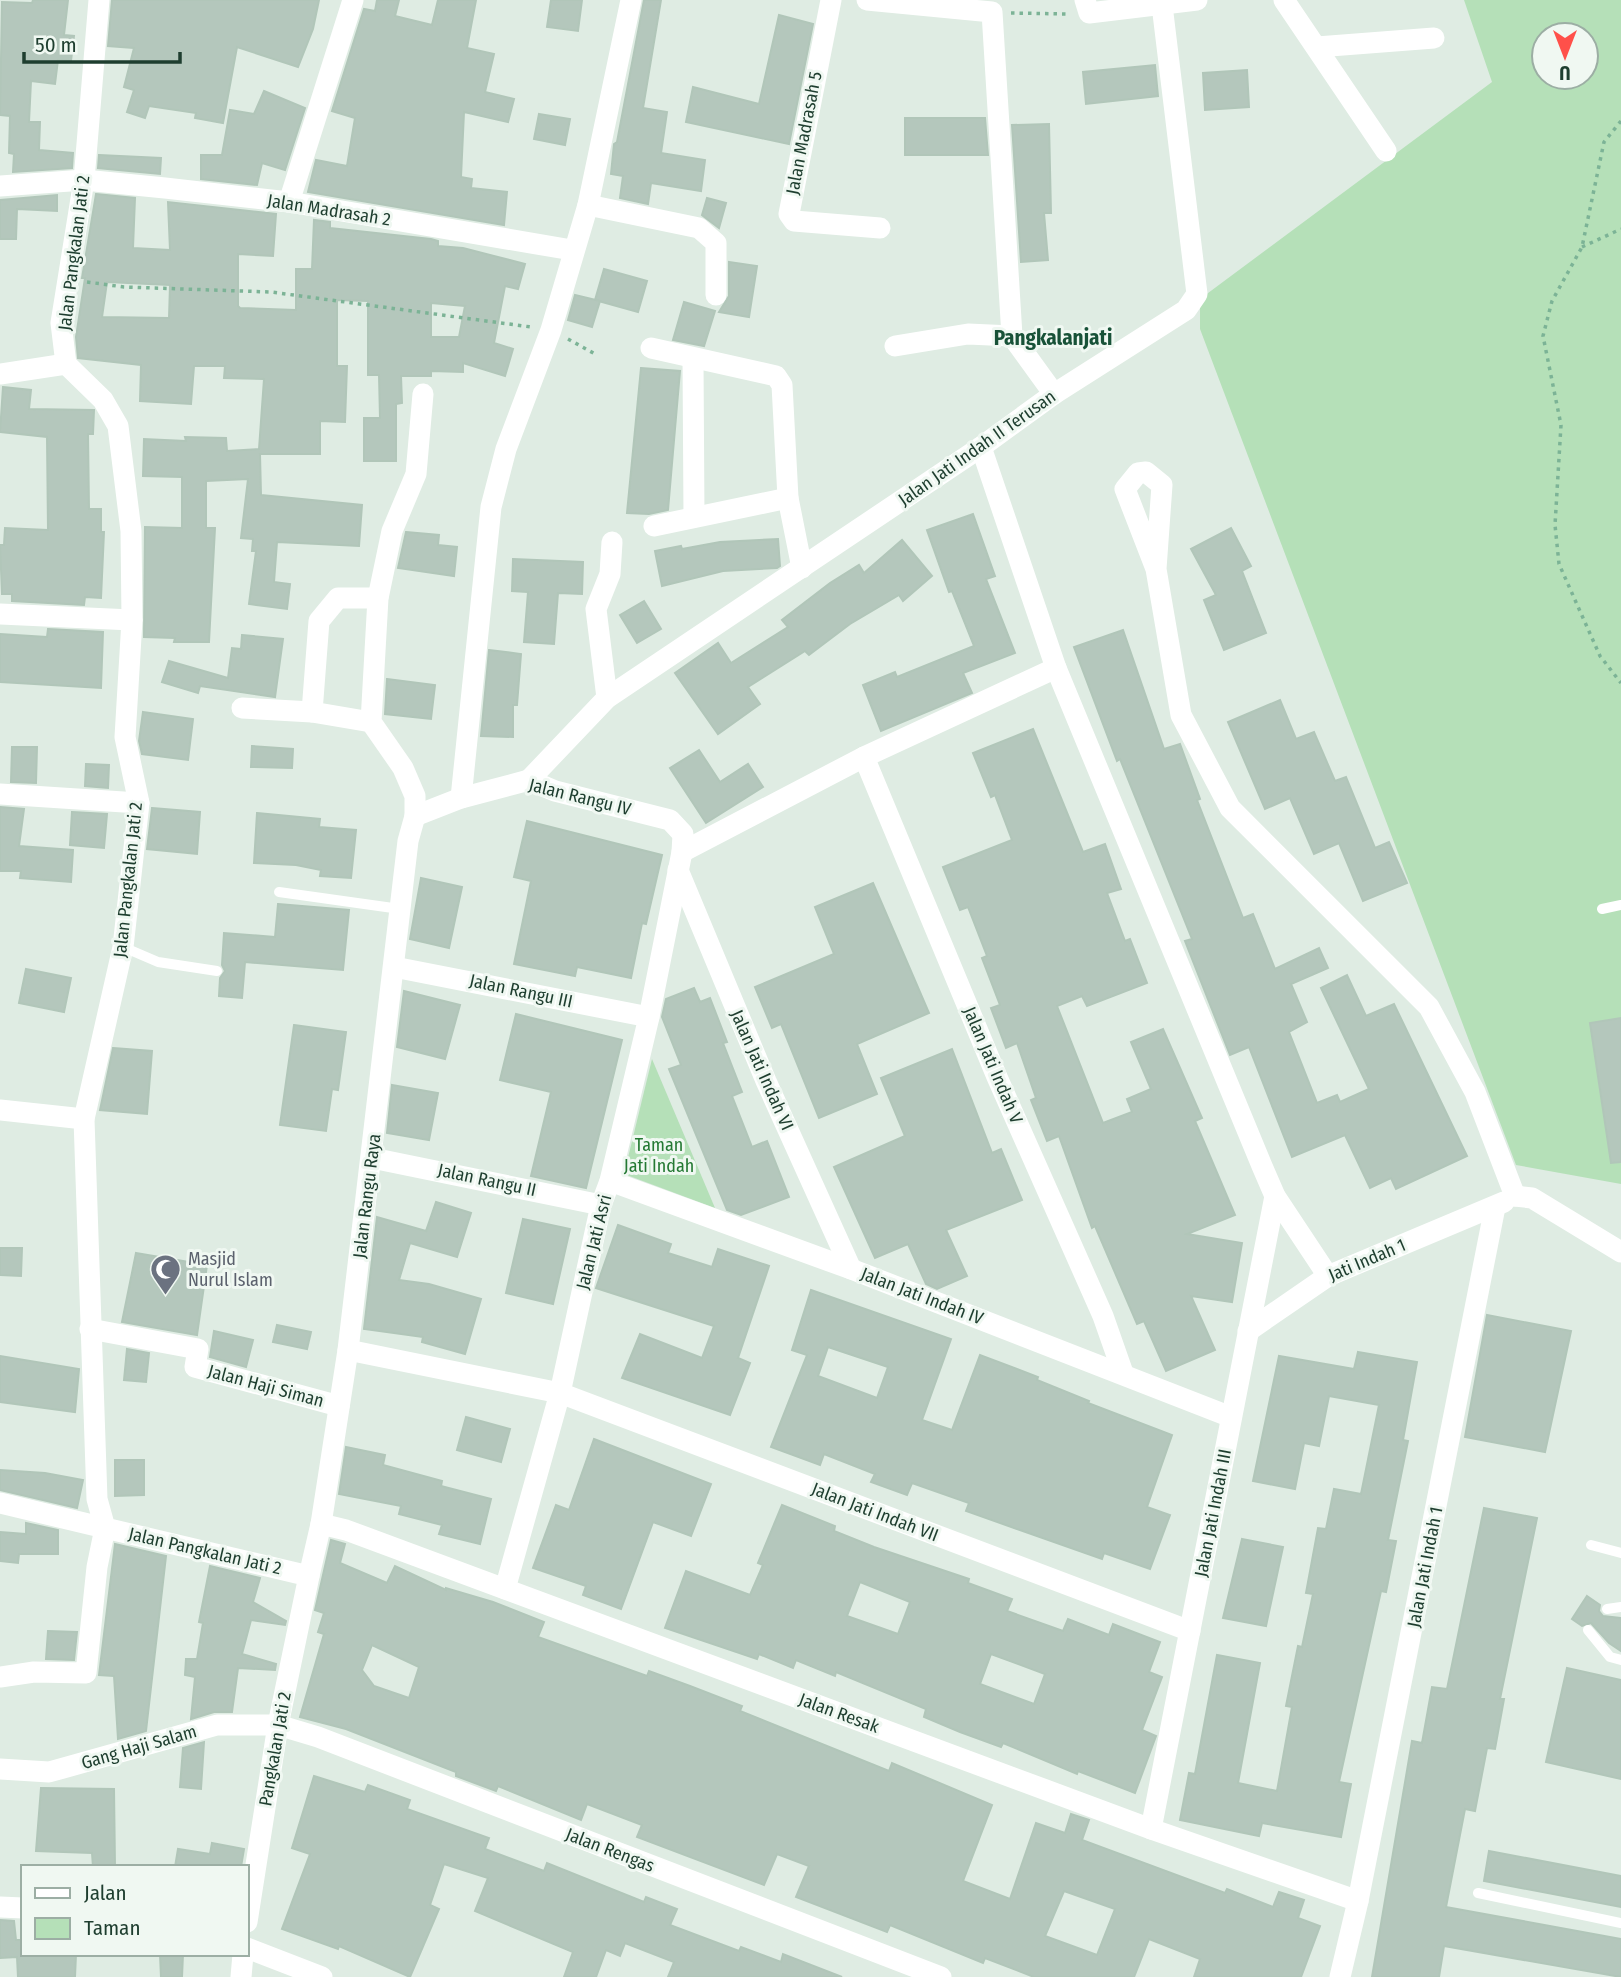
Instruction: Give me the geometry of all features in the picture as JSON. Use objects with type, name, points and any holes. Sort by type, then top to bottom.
[{"type":"street","name":"Jalan Pangkalan Jati 2","points":[[99,0],[84,180],[61,323],[66,364],[103,400],[118,426],[131,531],[132,620],[125,737],[139,803],[123,947],[84,1119],[89,1329],[97,1499],[105,1528],[309,1576]]},
{"type":"street","points":[[289,202],[353,0]]},
{"type":"street","points":[[461,798],[491,507],[506,449],[551,330],[572,250],[588,205],[631,0]]},
{"type":"street","name":"Jalan Madrasah 5","points":[[831,0],[789,214],[794,221],[880,228]]},
{"type":"street","points":[[867,0],[992,12],[1012,336],[1054,394]]},
{"type":"street","points":[[1087,7],[1197,0]]},
{"type":"street","points":[[1284,0],[1386,151]]},
{"type":"street","name":"Jalan Jati Indah II Terusan","points":[[528,780],[607,698],[981,447],[1054,394],[1186,310],[1198,294],[1162,3]]},
{"type":"street","points":[[1317,47],[1434,38]]},
{"type":"street","name":"Jalan Madrasah 2","points":[[0,186],[84,180],[289,202],[572,250]]},
{"type":"street","points":[[588,205],[699,228],[716,243],[716,295]]},
{"type":"street","points":[[895,346],[968,334],[1012,336]]},
{"type":"street","points":[[651,348],[693,360],[776,376],[782,385],[788,498],[802,568]]},
{"type":"street","points":[[693,360],[694,517]]},
{"type":"street","points":[[0,374],[66,364]]},
{"type":"street","points":[[415,816],[415,796],[403,768],[371,722],[378,598],[392,531],[416,474],[424,394]]},
{"type":"street","points":[[981,447],[1056,668],[1275,1196],[1328,1276]]},
{"type":"street","points":[[654,526],[788,498]]},
{"type":"street","points":[[607,698],[596,609],[610,574],[612,542]]},
{"type":"street","points":[[1156,569],[1181,715],[1230,808],[1429,1007],[1475,1092],[1515,1196],[1532,1198],[1621,1252]]},
{"type":"street","points":[[312,712],[319,621],[338,598],[378,598]]},
{"type":"street","points":[[0,614],[132,620]]},
{"type":"street","points":[[680,860],[864,757],[1056,668]]},
{"type":"street","points":[[242,708],[312,712],[371,722]]},
{"type":"street","name":"Jalan Jati Indah V","points":[[864,757],[997,1077],[1103,1316],[1123,1373]]},
{"type":"street","name":"Jalan Rangu IV","points":[[415,816],[461,798],[528,780],[555,792],[670,820],[683,834],[680,860]]},
{"type":"street","points":[[0,794],[139,803]]},
{"type":"street","name":"Jalan Rangu Raya","points":[[309,1576],[321,1524],[348,1350],[408,841],[415,816]]},
{"type":"street","name":"Jalan Jati Asri","points":[[505,1589],[560,1393],[601,1205],[610,1181],[649,1017],[680,860]]},
{"type":"street","name":"Jalan Jati Indah VI","points":[[680,860],[760,1068],[851,1269]]},
{"type":"street","name":"Jalan Rangu III","points":[[394,967],[649,1017]]},
{"type":"street","points":[[0,1110],[84,1119]]},
{"type":"street","name":"Jalan Rangu II","points":[[372,1158],[601,1205]]},
{"type":"street","name":"Jalan Jati Indah IV","points":[[610,1181],[851,1269],[1231,1417]]},
{"type":"street","name":"Jalan Jati Indah III","points":[[1151,1829],[1275,1196]]},
{"type":"street","name":"Jati Indah 1","points":[[1248,1331],[1328,1276],[1495,1207],[1515,1196]]},
{"type":"street","name":"Jalan Jati Indah 1","points":[[1358,1901],[1495,1207]]},
{"type":"street","name":"Jalan Haji Siman","points":[[89,1329],[198,1349],[195,1367],[339,1406]]},
{"type":"street","name":"Jalan Jati Indah VII","points":[[348,1350],[560,1393],[1190,1631]]},
{"type":"street","points":[[0,1503],[105,1528],[97,1567],[86,1673],[34,1672],[0,1677]]},
{"type":"street","name":"Jalan Resak","points":[[321,1524],[346,1530],[1151,1829],[1358,1901]]},
{"type":"street","name":"Pangkalan Jati 2","points":[[248,1916],[278,1725],[309,1576]]},
{"type":"street","name":"Gang Haji Salam","points":[[0,1769],[49,1772],[217,1725],[278,1725]]},
{"type":"street","name":"Jalan Rengas","points":[[278,1725],[318,1737],[941,1977]]},
{"type":"street","points":[[1340,1977],[1358,1901]]},
{"type":"street","points":[[0,1906],[21,1908]]},
{"type":"street","points":[[248,1948],[322,1977]]},
{"type":"street","points":[[241,1977],[243,1956]]},
{"type":"lane","points":[[279,892],[400,909]]},
{"type":"lane","points":[[1602,909],[1621,905]]},
{"type":"lane","points":[[123,947],[158,962],[217,971]]},
{"type":"lane","points":[[1591,1545],[1621,1553]]},
{"type":"lane","points":[[1607,1609],[1621,1607]]},
{"type":"lane","points":[[1588,1630],[1610,1657],[1621,1660]]},
{"type":"lane","points":[[1478,1893],[1621,1923]]},
{"type":"path","points":[[992,12],[1087,7]]},
{"type":"path","points":[[1621,121],[1604,142],[1582,247],[1552,301],[1543,336],[1561,425],[1555,525],[1559,565],[1600,656],[1621,682]]},
{"type":"path","points":[[1582,247],[1621,229]]},
{"type":"path","points":[[68,280],[124,287],[271,292],[551,330],[595,354]]},
{"type":"green space","points":[[1464,0],[1621,0],[1621,1184],[1516,1165],[1200,329],[1200,299],[1492,82]]},
{"type":"green space","name":"Taman Jati Indah","points":[[652,1059],[715,1208],[624,1174]]},
{"type":"building","points":[[33,0],[68,0],[64,35],[74,36],[71,61],[58,60],[55,84],[31,81],[29,122],[40,122],[39,150],[73,153],[72,168],[13,172],[14,154],[9,153],[10,116],[0,115],[2,2],[32,3]]},
{"type":"building","points":[[112,0],[319,0],[313,29],[298,67],[237,47],[223,123],[195,118],[196,113],[149,106],[145,118],[127,112],[134,90],[124,87],[134,48],[108,46]]},
{"type":"building","points":[[377,0],[399,0],[395,16],[432,25],[438,0],[476,0],[467,48],[494,54],[485,92],[514,99],[508,122],[464,112],[461,177],[472,179],[471,188],[507,192],[504,225],[308,192],[316,160],[347,166],[355,118],[332,111],[364,9],[375,11]]},
{"type":"building","points":[[551,0],[582,0],[578,31],[547,27]]},
{"type":"building","points":[[644,0],[661,0],[643,108],[667,112],[661,153],[705,160],[701,191],[651,183],[648,204],[620,198],[623,176],[611,174],[614,144],[617,142]]},
{"type":"building","points":[[779,15],[813,24],[789,144],[686,122],[693,87],[759,104]]},
{"type":"building","points":[[1155,65],[1158,96],[1086,104],[1083,72]]},
{"type":"building","points":[[1247,70],[1249,107],[1205,110],[1203,73]]},
{"type":"building","points":[[264,91],[305,108],[285,170],[262,163],[257,185],[201,179],[201,155],[222,155],[230,110],[254,114]]},
{"type":"building","points":[[539,114],[570,119],[565,145],[534,139]]},
{"type":"building","points":[[905,118],[985,118],[988,155],[905,155]]},
{"type":"building","points":[[1049,124],[1051,213],[1044,213],[1048,260],[1021,262],[1012,125]]},
{"type":"building","points":[[99,155],[161,158],[160,174],[98,168]]},
{"type":"building","points":[[96,194],[135,198],[133,248],[170,250],[168,202],[276,214],[273,256],[238,254],[240,308],[296,310],[296,269],[312,269],[314,220],[330,222],[330,228],[431,239],[438,241],[438,246],[463,248],[525,264],[518,289],[505,286],[494,343],[513,349],[505,376],[463,363],[463,372],[431,371],[431,376],[401,376],[402,403],[396,404],[396,461],[364,461],[364,418],[380,418],[379,375],[368,375],[368,301],[337,300],[337,366],[347,366],[345,422],[320,421],[320,454],[260,454],[261,495],[362,505],[359,546],[277,542],[274,582],[290,584],[287,609],[249,604],[256,551],[252,551],[253,539],[241,538],[248,479],[206,481],[206,528],[215,528],[209,642],[174,642],[175,638],[144,637],[145,527],[182,528],[182,477],[143,476],[144,439],[186,441],[185,437],[226,438],[227,451],[259,449],[264,379],[224,378],[225,366],[194,366],[191,404],[140,401],[141,365],[78,358],[76,337],[85,278],[82,278]],"holes":[[[107,282],[170,285],[169,318],[102,317]],[[431,303],[465,306],[459,337],[431,337]]]},
{"type":"building","points":[[57,195],[57,211],[17,209],[16,239],[0,239],[0,200]]},
{"type":"building","points":[[707,198],[726,203],[719,228],[702,215]]},
{"type":"building","points":[[729,262],[757,266],[749,317],[719,312],[729,296]]},
{"type":"building","points":[[604,269],[647,281],[638,312],[595,300]]},
{"type":"building","points":[[575,295],[600,301],[592,327],[568,320]]},
{"type":"building","points":[[684,302],[715,311],[704,346],[673,340]]},
{"type":"building","points":[[641,368],[680,371],[668,510],[649,514],[627,513]]},
{"type":"building","points":[[3,387],[31,390],[29,409],[94,410],[93,434],[88,434],[89,509],[101,509],[101,532],[104,532],[101,598],[85,597],[84,605],[12,601],[12,594],[2,594],[0,545],[4,545],[5,528],[48,530],[47,437],[0,432]]},
{"type":"building","points":[[973,514],[995,576],[986,579],[1015,653],[963,673],[972,693],[881,731],[863,685],[895,672],[897,677],[974,646],[952,591],[949,592],[927,530]]},
{"type":"building","points":[[1231,528],[1251,566],[1242,571],[1266,633],[1224,650],[1204,600],[1216,595],[1191,549]]},
{"type":"building","points":[[406,532],[439,535],[438,545],[457,547],[454,576],[398,568]]},
{"type":"building","points":[[778,539],[780,566],[777,568],[723,571],[662,586],[655,551],[720,542]]},
{"type":"building","points":[[902,540],[932,576],[903,601],[899,595],[850,624],[809,655],[805,651],[748,687],[760,704],[718,734],[675,673],[718,643],[731,663],[788,627],[782,620],[830,583],[859,565],[864,573]]},
{"type":"building","points":[[513,559],[583,562],[582,594],[558,593],[554,644],[524,642],[528,592],[512,591]]},
{"type":"building","points":[[644,601],[661,629],[637,643],[620,615]]},
{"type":"building","points":[[48,629],[103,632],[101,688],[0,682],[0,634],[47,637]]},
{"type":"building","points":[[1123,630],[1164,749],[1180,744],[1200,799],[1197,800],[1243,918],[1253,914],[1275,969],[1319,948],[1328,968],[1291,984],[1307,1022],[1289,1032],[1317,1103],[1337,1095],[1340,1102],[1369,1089],[1321,988],[1347,975],[1366,1016],[1394,1004],[1467,1156],[1396,1189],[1391,1178],[1370,1188],[1345,1135],[1292,1157],[1249,1047],[1230,1055],[1185,941],[1192,939],[1120,759],[1117,761],[1074,647]]},
{"type":"building","points":[[242,635],[283,639],[275,697],[200,686],[198,693],[162,682],[169,661],[228,678],[232,648],[241,649]]},
{"type":"building","points":[[489,650],[521,654],[517,705],[513,705],[513,737],[481,736]]},
{"type":"building","points":[[387,679],[435,685],[431,719],[385,714]]},
{"type":"building","points":[[1280,700],[1296,739],[1314,732],[1335,781],[1346,777],[1375,848],[1389,842],[1407,883],[1363,901],[1339,843],[1314,854],[1290,798],[1265,809],[1228,722]]},
{"type":"building","points":[[143,712],[193,719],[188,760],[142,754],[139,741]]},
{"type":"building","points":[[1033,729],[1083,852],[1105,844],[1121,889],[1107,893],[1125,941],[1130,939],[1147,983],[1087,1006],[1082,996],[1057,1006],[1103,1123],[1132,1112],[1127,1099],[1151,1089],[1131,1042],[1163,1029],[1202,1118],[1195,1121],[1235,1215],[1187,1234],[1242,1243],[1232,1302],[1191,1296],[1215,1350],[1166,1371],[1144,1321],[1137,1324],[1095,1226],[1092,1228],[1059,1136],[1047,1141],[1031,1100],[1036,1098],[1017,1043],[1006,1048],[991,1008],[1000,1005],[982,958],[987,956],[968,907],[960,910],[943,867],[1012,840],[995,795],[991,797],[973,753]]},
{"type":"building","points":[[252,746],[293,749],[292,768],[251,767]]},
{"type":"building","points":[[12,747],[37,747],[36,783],[11,782]]},
{"type":"building","points":[[699,750],[720,782],[748,764],[763,787],[706,823],[670,768]]},
{"type":"building","points":[[86,764],[109,765],[108,788],[85,786]]},
{"type":"building","points":[[0,807],[24,809],[19,846],[73,850],[71,882],[20,878],[21,871],[0,871]]},
{"type":"building","points":[[152,808],[200,812],[197,854],[147,849]]},
{"type":"building","points":[[72,812],[107,814],[104,848],[70,845]]},
{"type":"building","points":[[257,813],[320,819],[319,827],[356,830],[351,878],[320,876],[321,870],[296,865],[254,863]]},
{"type":"building","points":[[527,821],[662,855],[646,924],[642,923],[631,978],[577,967],[575,976],[514,964],[531,881],[514,877]]},
{"type":"building","points":[[421,878],[462,887],[449,948],[410,939]]},
{"type":"building","points":[[873,883],[929,1013],[857,1044],[877,1094],[819,1118],[781,1024],[772,1028],[755,987],[834,954],[815,907]]},
{"type":"building","points":[[278,904],[349,910],[343,970],[245,962],[242,998],[219,996],[220,978],[225,971],[222,965],[224,933],[275,937]]},
{"type":"building","points":[[26,969],[71,978],[64,1012],[19,1003]]},
{"type":"building","points":[[694,988],[700,1002],[710,998],[727,1042],[723,1043],[742,1092],[732,1096],[752,1147],[767,1141],[789,1197],[741,1215],[727,1210],[669,1069],[681,1065],[662,1017],[666,999]]},
{"type":"building","points":[[404,991],[460,1005],[445,1059],[397,1047]]},
{"type":"building","points":[[516,1014],[622,1040],[586,1188],[531,1176],[551,1092],[500,1080]]},
{"type":"building","points":[[1621,1018],[1621,1162],[1611,1163],[1590,1023]]},
{"type":"building","points":[[294,1025],[346,1032],[338,1090],[332,1089],[326,1131],[280,1125]]},
{"type":"building","points":[[113,1048],[152,1051],[147,1114],[100,1110]]},
{"type":"building","points":[[952,1049],[992,1153],[1001,1149],[1022,1200],[946,1230],[967,1276],[937,1289],[926,1284],[908,1244],[875,1258],[834,1167],[905,1136],[881,1078]]},
{"type":"building","points":[[392,1085],[438,1093],[429,1140],[387,1133]]},
{"type":"building","points":[[436,1202],[471,1213],[457,1257],[410,1243],[399,1280],[429,1284],[481,1299],[465,1354],[422,1342],[423,1337],[364,1329],[377,1217],[426,1231]]},
{"type":"building","points":[[523,1219],[570,1229],[553,1304],[506,1293]]},
{"type":"building","points":[[618,1225],[671,1244],[668,1253],[712,1267],[718,1249],[769,1266],[738,1358],[750,1363],[730,1415],[622,1378],[640,1334],[702,1358],[714,1326],[596,1288]]},
{"type":"building","points":[[0,1248],[22,1248],[21,1276],[0,1275]]},
{"type":"building","name":"Masjid Nurul Islam","points":[[136,1253],[207,1265],[197,1335],[122,1322]]},
{"type":"building","points":[[811,1290],[951,1339],[922,1420],[952,1430],[980,1355],[1038,1377],[1037,1380],[1089,1401],[1088,1403],[1172,1435],[1147,1507],[1170,1515],[1150,1569],[1104,1553],[1102,1559],[966,1511],[969,1503],[912,1483],[907,1495],[871,1482],[875,1474],[824,1454],[820,1465],[771,1447],[807,1355],[792,1350]],"holes":[[[828,1347],[888,1367],[877,1398],[818,1376]]]},
{"type":"building","points":[[1487,1315],[1571,1331],[1545,1452],[1465,1437]]},
{"type":"building","points":[[277,1325],[311,1332],[307,1349],[273,1342]]},
{"type":"building","points":[[214,1331],[253,1340],[246,1367],[210,1357]]},
{"type":"building","points":[[127,1349],[149,1353],[146,1382],[124,1380]]},
{"type":"building","points":[[1358,1352],[1417,1362],[1403,1440],[1408,1441],[1388,1540],[1396,1541],[1386,1592],[1381,1591],[1339,1782],[1351,1784],[1341,1837],[1262,1823],[1259,1836],[1180,1820],[1189,1773],[1195,1774],[1217,1655],[1260,1663],[1238,1783],[1277,1791],[1292,1707],[1286,1706],[1298,1646],[1302,1647],[1313,1594],[1306,1593],[1318,1528],[1326,1529],[1334,1489],[1361,1494],[1379,1405],[1329,1396],[1319,1446],[1304,1443],[1295,1489],[1253,1481],[1279,1356],[1354,1369]]},
{"type":"building","points":[[0,1356],[79,1369],[75,1412],[0,1402]]},
{"type":"building","points":[[466,1417],[510,1429],[501,1462],[457,1450]]},
{"type":"building","points":[[594,1439],[711,1484],[691,1536],[653,1522],[621,1609],[583,1595],[586,1586],[533,1568],[556,1505],[569,1510]]},
{"type":"building","points":[[346,1447],[385,1455],[383,1465],[442,1481],[441,1486],[491,1499],[480,1544],[439,1534],[442,1525],[399,1514],[401,1506],[339,1494]]},
{"type":"building","points":[[115,1460],[144,1460],[144,1495],[115,1496]]},
{"type":"building","points":[[0,1470],[45,1473],[83,1480],[77,1508],[0,1490]]},
{"type":"building","points":[[782,1505],[835,1526],[834,1531],[969,1579],[968,1583],[1012,1599],[1007,1611],[1063,1631],[1068,1619],[1109,1635],[1113,1624],[1160,1642],[1149,1672],[1162,1677],[1142,1730],[1156,1736],[1135,1793],[1078,1771],[1077,1774],[1003,1743],[1001,1747],[960,1732],[924,1717],[926,1709],[836,1672],[835,1676],[796,1660],[793,1668],[759,1654],[757,1659],[665,1628],[686,1571],[750,1595],[763,1565],[758,1563]],"holes":[[[860,1582],[910,1602],[898,1634],[847,1616]],[[991,1654],[1045,1674],[1034,1704],[980,1684]]]},
{"type":"building","points":[[1484,1508],[1537,1518],[1500,1699],[1504,1699],[1495,1749],[1487,1748],[1475,1811],[1465,1809],[1446,1907],[1621,1939],[1621,1977],[1444,1946],[1439,1977],[1372,1977],[1412,1741],[1422,1743],[1432,1687],[1447,1689]]},
{"type":"building","points":[[26,1523],[58,1530],[58,1554],[19,1554],[18,1563],[0,1561],[0,1532],[26,1534]]},
{"type":"building","points":[[1242,1539],[1283,1547],[1266,1626],[1223,1618]]},
{"type":"building","points":[[331,1540],[345,1544],[340,1563],[387,1583],[395,1566],[446,1590],[493,1602],[544,1622],[538,1637],[647,1676],[649,1671],[690,1686],[742,1706],[740,1711],[889,1771],[892,1763],[992,1805],[963,1881],[1010,1899],[1036,1823],[1065,1833],[1071,1814],[1089,1820],[1082,1840],[1225,1893],[1227,1889],[1273,1907],[1279,1892],[1304,1900],[1298,1918],[1320,1926],[1301,1977],[1194,1977],[1200,1959],[1149,1939],[1134,1977],[1034,1977],[985,1958],[983,1963],[890,1925],[887,1932],[796,1897],[809,1866],[777,1854],[764,1885],[637,1837],[642,1825],[587,1804],[581,1820],[498,1786],[496,1791],[456,1776],[456,1772],[346,1729],[300,1717],[324,1634],[318,1632],[324,1613],[315,1610]],"holes":[[[372,1645],[419,1667],[409,1698],[374,1686],[362,1670]],[[1064,1891],[1115,1909],[1097,1955],[1045,1936]]]},
{"type":"building","points":[[115,1544],[166,1556],[146,1731],[118,1739],[114,1676],[99,1675]]},
{"type":"building","points":[[210,1566],[260,1578],[253,1602],[286,1621],[285,1625],[251,1620],[242,1654],[276,1664],[275,1670],[238,1668],[232,1712],[214,1712],[191,1719],[195,1677],[185,1675],[186,1659],[197,1659],[203,1623],[199,1622]]},
{"type":"building","points":[[1587,1596],[1600,1605],[1599,1611],[1603,1616],[1621,1618],[1621,1651],[1609,1643],[1591,1623],[1582,1626],[1572,1619]]},
{"type":"building","points":[[48,1631],[77,1632],[74,1660],[46,1659]]},
{"type":"building","points":[[1567,1668],[1621,1680],[1621,1779],[1546,1762]]},
{"type":"building","points":[[204,1742],[201,1789],[180,1787],[183,1748]]},
{"type":"building","points":[[314,1776],[365,1792],[368,1785],[410,1800],[407,1809],[489,1838],[485,1849],[544,1871],[547,1863],[644,1902],[646,1897],[677,1909],[670,1925],[739,1951],[741,1947],[781,1962],[783,1954],[842,1977],[668,1977],[674,1962],[625,1943],[620,1956],[606,1950],[596,1977],[564,1977],[573,1952],[475,1911],[488,1878],[444,1864],[430,1905],[439,1909],[410,1977],[339,1946],[338,1949],[282,1929],[310,1854],[292,1848]]},
{"type":"building","points":[[41,1788],[114,1789],[115,1865],[93,1865],[92,1853],[36,1851]]},
{"type":"building","points":[[212,1843],[244,1849],[241,1865],[175,1865],[178,1849],[210,1854]]},
{"type":"building","points":[[1489,1851],[1621,1876],[1621,1907],[1484,1881]]},
{"type":"building","points":[[0,1920],[14,1921],[16,1940],[21,1940],[21,1956],[76,1956],[75,1977],[18,1977],[17,1957],[0,1958]]},
{"type":"building","points":[[160,1956],[183,1956],[182,1977],[161,1977]]},
{"type":"place","name":"Masjid Nurul Islam","points":[[165,1296]]},
{"type":"district","name":"Pangkalanjati","points":[[1053,338]]}]
